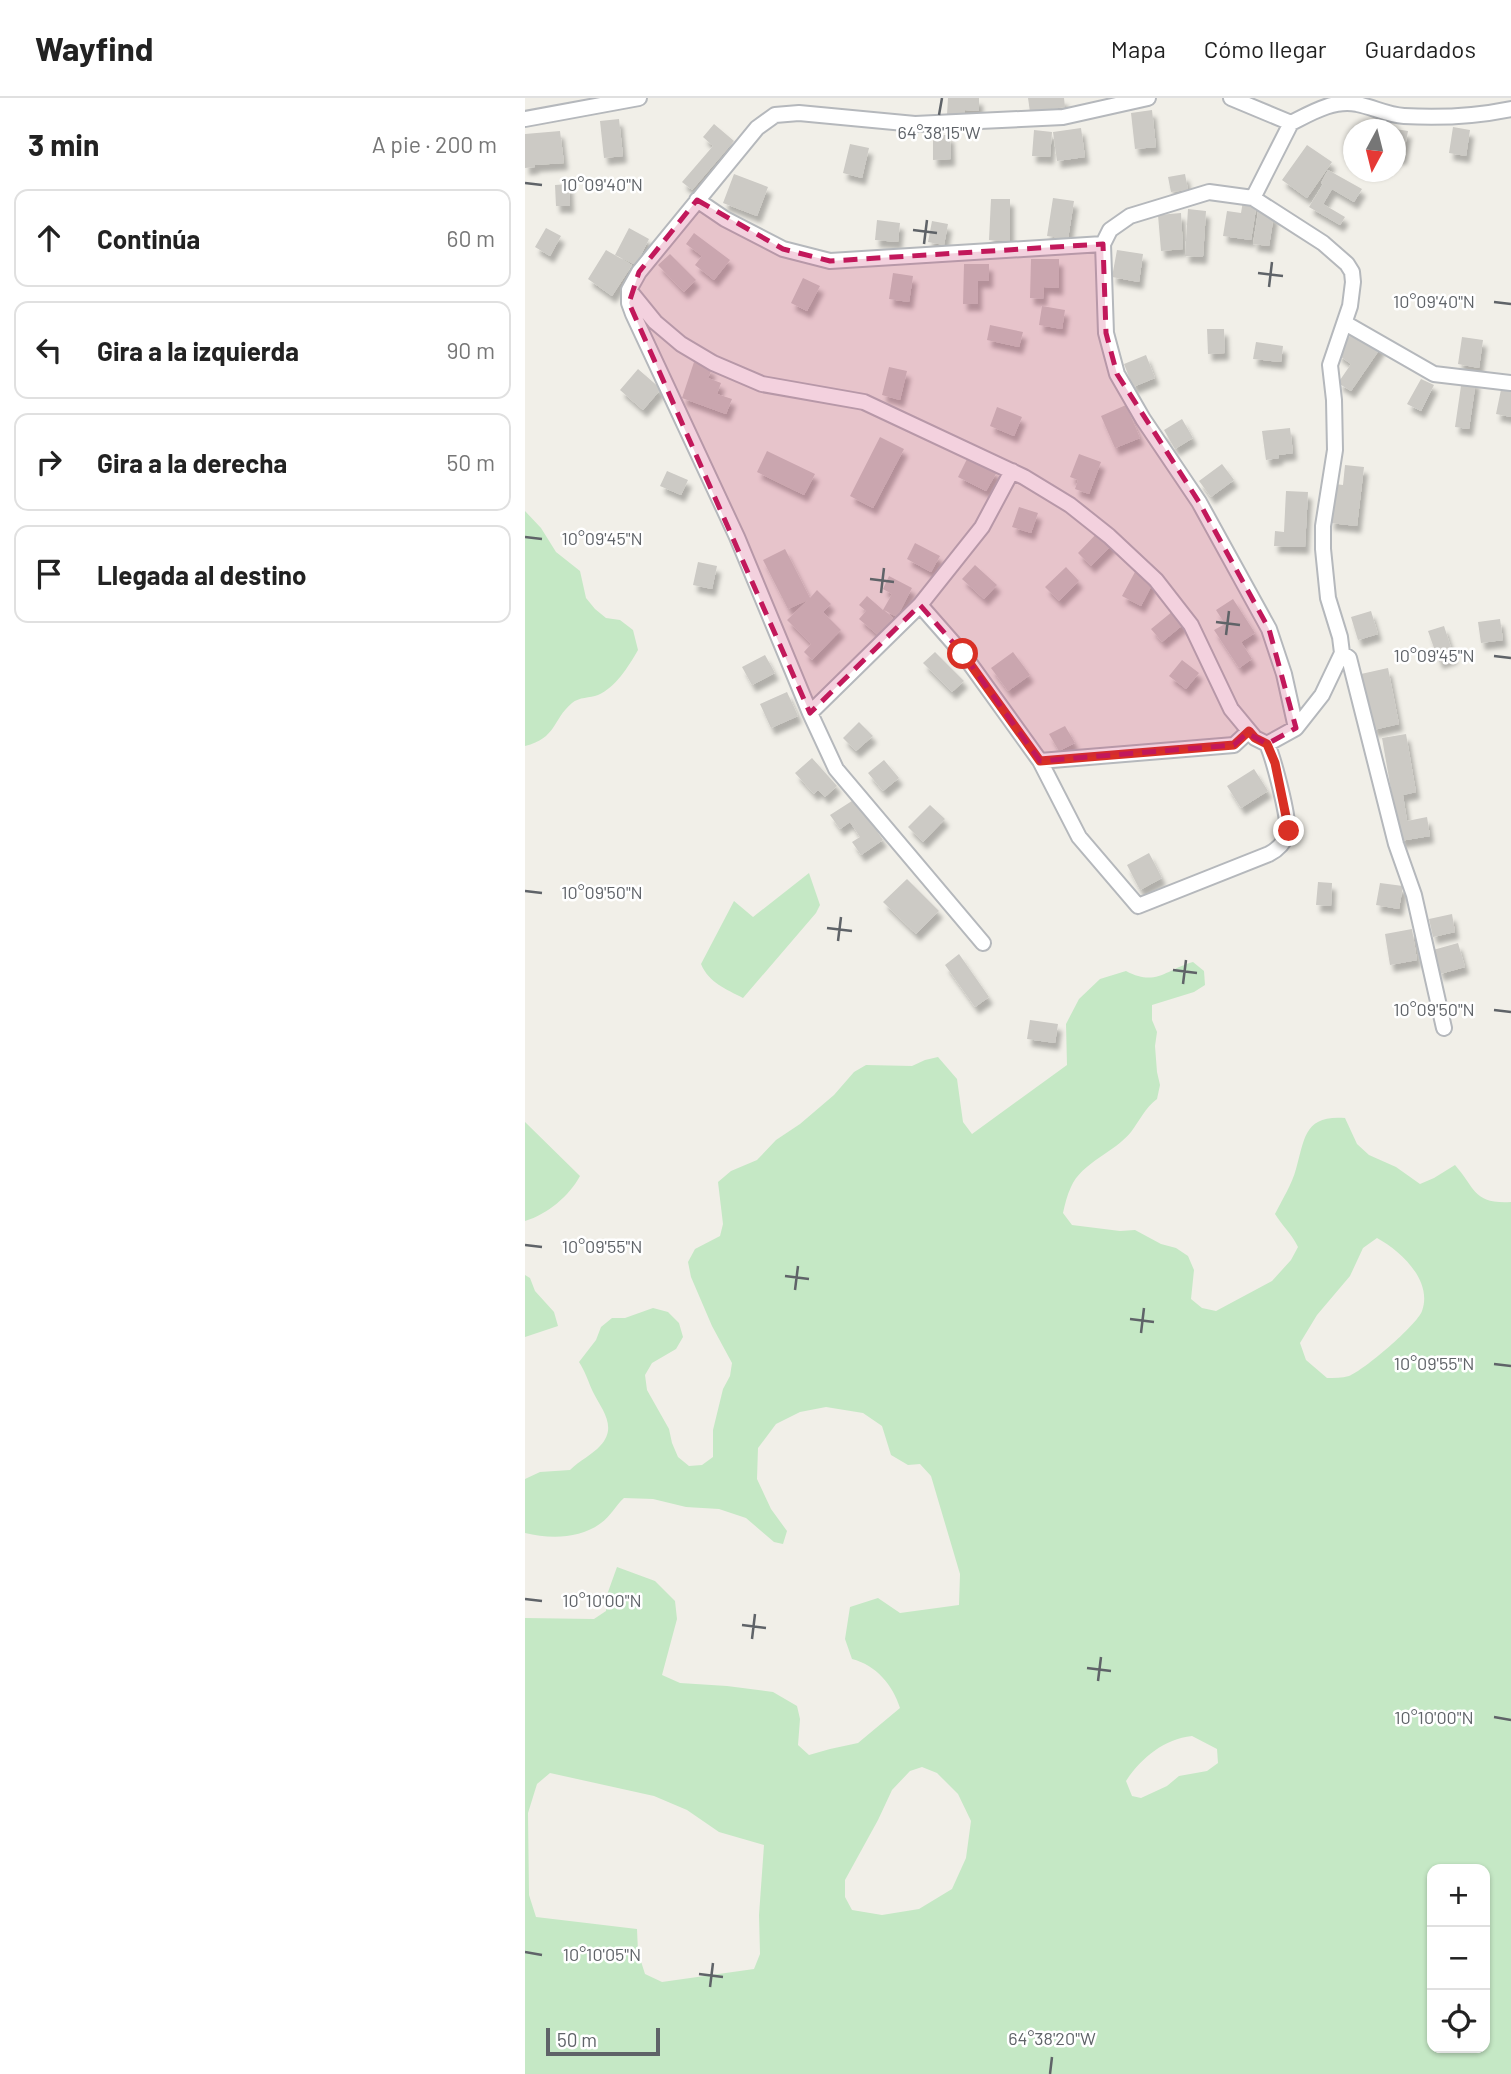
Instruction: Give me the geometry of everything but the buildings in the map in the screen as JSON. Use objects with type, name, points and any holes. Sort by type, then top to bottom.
[{"type":"street","points":[[525,119],[601,101],[639,98]]},
{"type":"street","points":[[983,943],[836,769],[737,537],[633,314],[629,303],[629,290],[639,272],[757,128],[775,116],[799,113],[915,124],[1063,117],[1148,98]]},
{"type":"street","points":[[1231,98],[1291,123]]},
{"type":"street","points":[[1253,198],[1291,123],[1326,107],[1367,102],[1389,114],[1412,116],[1511,109]]},
{"type":"street","points":[[1267,744],[1296,728],[1322,695],[1342,653],[1328,598],[1323,549],[1335,450],[1330,365],[1350,306],[1352,272],[1347,264],[1323,243],[1253,198],[1209,192],[1130,216],[1110,230],[1103,244],[1106,333],[1117,374],[1143,419],[1199,502],[1269,629],[1284,674],[1296,728]]},
{"type":"street","points":[[697,200],[726,219],[783,249],[830,261],[1103,244]]},
{"type":"street","points":[[629,290],[655,322],[672,337],[713,363],[762,384],[864,402],[1012,471],[1070,505],[1109,536],[1156,580],[1191,625],[1231,709],[1255,738],[1267,744],[1275,763],[1289,831],[1283,842],[1269,854],[1137,905],[1079,837],[1040,761],[963,654],[920,605]]},
{"type":"street","points":[[1345,323],[1434,374],[1511,383]]},
{"type":"street","points":[[810,713],[920,605],[982,527],[1012,471]]},
{"type":"street","points":[[1342,653],[1349,658],[1396,844],[1414,895],[1444,1028]]},
{"type":"street","points":[[1040,761],[1234,745],[1249,731]]},
{"type":"highlighted area","points":[[697,200],[783,249],[830,261],[1103,244],[1106,333],[1117,374],[1199,502],[1269,629],[1296,728],[1267,744],[1247,733],[1234,745],[1040,761],[963,654],[920,605],[810,713],[629,303],[639,272]]},
{"type":"green space","points":[[525,511],[541,528],[556,552],[580,571],[586,598],[595,609],[606,618],[620,620],[633,630],[638,650],[616,682],[598,695],[575,701],[549,733],[535,743],[525,746]]},
{"type":"green space","points":[[809,873],[820,905],[816,913],[743,998],[713,981],[701,964],[734,901],[753,917]]},
{"type":"green space","points":[[1193,962],[1204,971],[1205,985],[1194,992],[1152,1005],[1152,1020],[1157,1032],[1155,1046],[1160,1085],[1157,1099],[1124,1139],[1076,1178],[1068,1193],[1063,1213],[1072,1225],[1120,1231],[1135,1230],[1161,1244],[1176,1248],[1188,1256],[1194,1270],[1191,1299],[1202,1308],[1216,1311],[1272,1281],[1291,1260],[1298,1247],[1275,1214],[1292,1180],[1305,1138],[1321,1120],[1345,1118],[1357,1144],[1369,1155],[1396,1167],[1420,1184],[1455,1165],[1482,1198],[1511,1202],[1511,2074],[525,2074],[525,1618],[594,1619],[606,1611],[608,1592],[617,1567],[655,1581],[675,1601],[677,1619],[662,1675],[680,1683],[773,1692],[797,1706],[800,1719],[798,1745],[809,1755],[858,1743],[900,1708],[893,1691],[882,1677],[869,1666],[852,1659],[845,1639],[850,1607],[878,1598],[900,1613],[959,1605],[960,1574],[931,1476],[920,1464],[908,1465],[891,1455],[882,1426],[863,1413],[826,1407],[800,1412],[776,1424],[758,1448],[757,1479],[771,1509],[787,1531],[783,1544],[774,1542],[746,1518],[719,1509],[686,1507],[653,1499],[624,1498],[601,1523],[574,1535],[554,1537],[525,1533],[525,1479],[540,1472],[570,1470],[597,1449],[608,1432],[607,1419],[579,1362],[596,1340],[601,1327],[612,1318],[625,1318],[653,1308],[668,1312],[679,1323],[683,1337],[676,1349],[652,1363],[645,1375],[647,1390],[669,1429],[678,1457],[689,1466],[702,1465],[713,1457],[713,1430],[732,1363],[712,1326],[691,1277],[688,1262],[695,1249],[720,1236],[723,1224],[718,1182],[731,1171],[757,1160],[776,1140],[834,1095],[854,1072],[866,1065],[912,1066],[938,1057],[957,1079],[963,1122],[972,1134],[1067,1065],[1066,1024],[1079,999],[1100,979],[1126,971],[1136,976],[1160,976]],"holes":[[[1377,1238],[1396,1251],[1413,1268],[1423,1289],[1422,1311],[1389,1347],[1366,1366],[1349,1376],[1327,1378],[1306,1360],[1300,1343],[1317,1315],[1350,1276],[1363,1248]],[[1192,1736],[1217,1749],[1218,1763],[1207,1771],[1179,1776],[1167,1786],[1141,1798],[1132,1796],[1126,1781],[1139,1765],[1163,1745]],[[922,1767],[937,1773],[958,1794],[971,1821],[966,1858],[952,1889],[919,1909],[882,1915],[852,1910],[845,1897],[845,1880],[892,1790],[910,1771]],[[550,1773],[654,1796],[687,1810],[719,1832],[764,1845],[759,1915],[760,1954],[754,1969],[662,1982],[645,1974],[638,1952],[637,1929],[536,1917],[529,1895],[528,1813],[537,1784]]]},
{"type":"green space","points":[[525,1122],[580,1176],[557,1203],[542,1214],[525,1221]]},
{"type":"green space","points":[[525,1275],[554,1312],[558,1326],[525,1337]]},
{"type":"route","points":[[963,654],[1040,761],[1234,745],[1249,731],[1255,738],[1267,744],[1275,763],[1289,831]]}]
